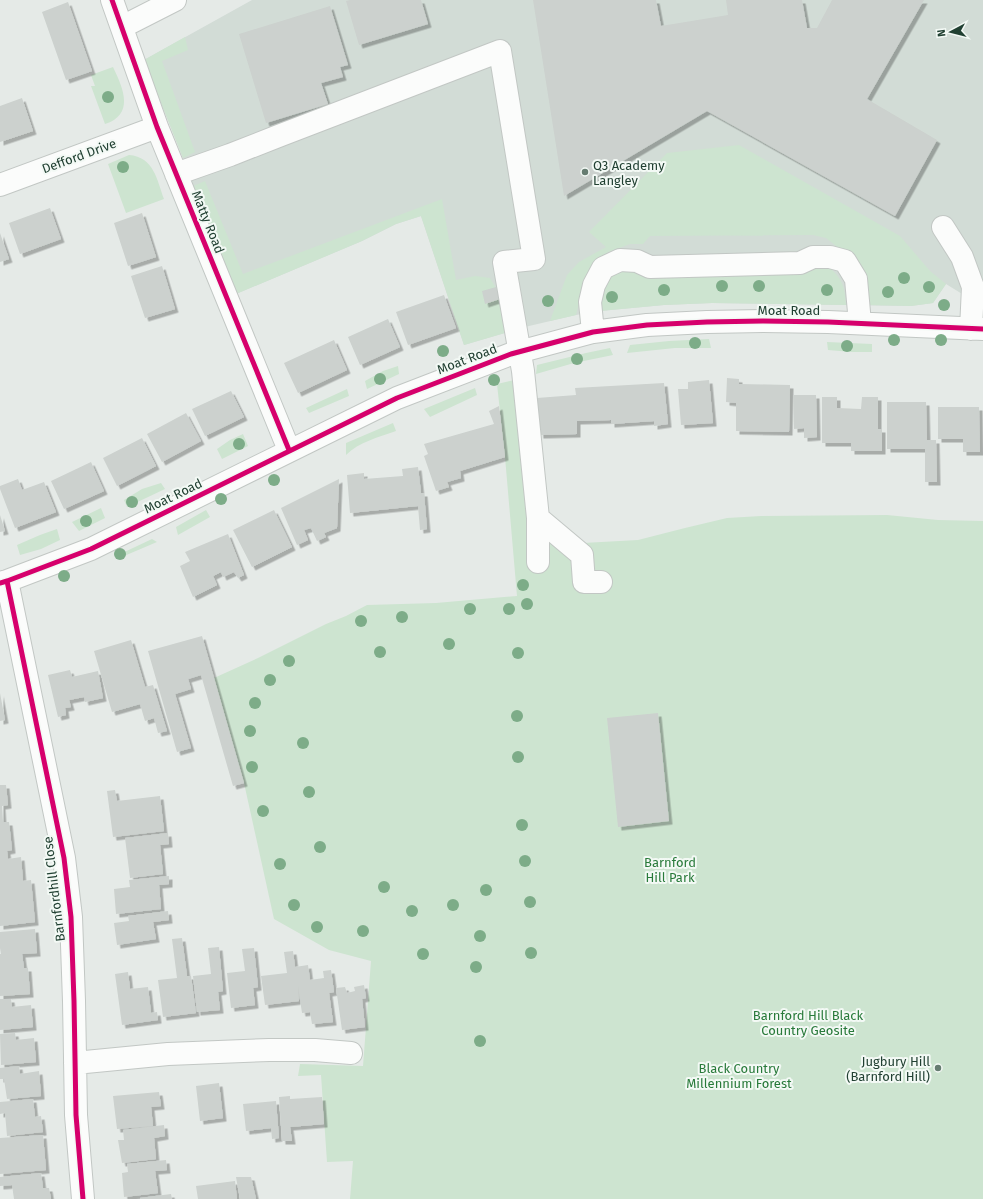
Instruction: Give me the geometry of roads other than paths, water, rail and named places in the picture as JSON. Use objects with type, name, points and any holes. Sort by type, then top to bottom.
[{"type":"street","name":"Matty Road","points":[[112,0],[157,127],[289,450]]},
{"type":"street","points":[[122,27],[175,0]]},
{"type":"street","points":[[176,174],[230,155],[500,52],[534,259],[504,262],[520,351],[526,397],[538,518],[538,562]]},
{"type":"street","name":"Defford Drive","points":[[0,185],[157,127]]},
{"type":"street","points":[[943,227],[962,257],[974,288],[977,329]]},
{"type":"street","points":[[593,332],[590,302],[594,285],[603,268],[620,260],[637,261],[650,266],[800,264],[813,257],[830,257],[845,261],[856,279],[860,323]]},
{"type":"street","name":"Moat Road","points":[[4,582],[91,548],[397,398],[511,354],[593,332],[647,325],[707,322],[860,323],[977,329]]},
{"type":"street","points":[[538,518],[582,555],[584,582],[601,582]]},
{"type":"street","name":"Barnfordhill Close","points":[[4,582],[64,858],[71,917],[76,1115],[83,1199]]},
{"type":"street","points":[[75,1063],[168,1054],[269,1050],[315,1050],[351,1053]]},
{"type":"place","name":"Q3 Academy Langley","points":[[585,172]]},
{"type":"place","name":"Jugbury Hill (Barnford Hill)","points":[[938,1068]]},
{"type":"park label","name":"Barnford Hill Park","points":[[670,870]]},
{"type":"park label","name":"Barnford Hill Black Country Geosite","points":[[808,1022]]},
{"type":"park label","name":"Black Country Millennium Forest","points":[[739,1076]]}]
